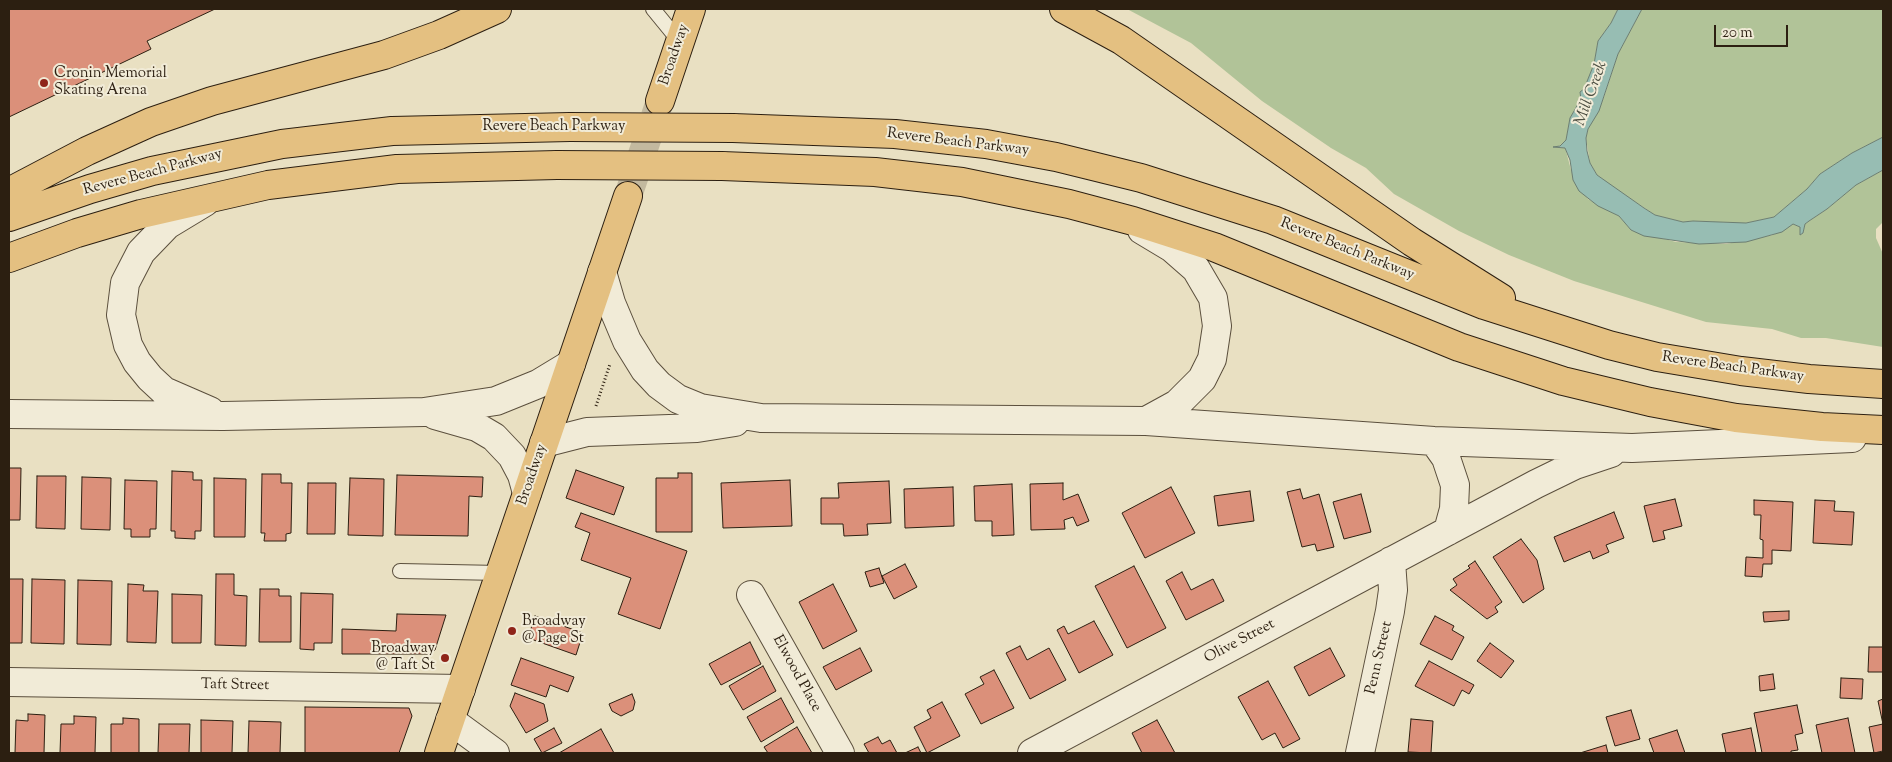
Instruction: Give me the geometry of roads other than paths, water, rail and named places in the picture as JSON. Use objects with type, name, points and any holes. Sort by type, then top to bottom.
[{"type":"main road","points":[[9,192],[86,151],[158,120],[212,101],[393,52],[439,35],[497,9]]},
{"type":"main road","name":"Broadway","points":[[660,101],[691,9]]},
{"type":"main road","points":[[1064,9],[1128,45],[1431,254],[1502,298],[1569,334]]},
{"type":"main road","name":"Revere Beach Parkway","points":[[9,218],[90,189],[145,173],[231,153],[289,143],[392,131],[570,127],[733,128],[834,130],[918,136],[1008,148],[1108,170],[1208,198],[1273,220],[1463,297],[1569,334],[1684,362],[1764,374],[1883,384]]},
{"type":"main road","points":[[9,258],[119,220],[226,194],[311,178],[397,169],[557,165],[722,166],[832,169],[911,176],[1006,190],[1111,214],[1214,247],[1459,347],[1563,381],[1650,402],[1736,418],[1814,426],[1883,430]]},
{"type":"main road","name":"Broadway","points":[[439,753],[628,196]]},
{"type":"street","points":[[223,416],[172,395],[150,378],[137,362],[128,346],[122,325],[121,305],[128,272],[153,238],[185,212],[226,194]]},
{"type":"street","points":[[1111,214],[1161,241],[1190,263],[1206,283],[1217,316],[1216,348],[1202,379],[1177,404],[1146,421]]},
{"type":"street","points":[[602,272],[611,303],[627,341],[645,370],[659,385],[678,399],[700,408],[761,418],[1146,421],[1434,440],[1632,448],[1883,436]]},
{"type":"street","points":[[9,414],[223,416],[424,412],[496,401],[538,384],[571,364]]},
{"type":"street","points":[[1832,381],[1883,370]]},
{"type":"street","points":[[424,412],[472,425],[494,436],[512,456],[522,474],[527,493]]},
{"type":"street","points":[[544,443],[592,431],[697,428],[761,418]]},
{"type":"street","points":[[1434,440],[1446,458],[1455,485],[1454,508],[1448,531]]},
{"type":"street","name":"Olive Street","points":[[1032,753],[1536,484],[1603,455],[1632,448]]},
{"type":"street","name":"Penn Street","points":[[1360,753],[1390,611],[1393,590],[1391,561]]},
{"type":"street","name":"Elwood Place","points":[[751,595],[840,753]]},
{"type":"street","name":"Taft Street","points":[[9,682],[461,689]]},
{"type":"street","points":[[450,720],[496,753]]},
{"type":"lane","points":[[653,9],[680,42]]},
{"type":"lane","points":[[400,571],[500,573]]},
{"type":"water","name":"Mill Creek","points":[[1618,9],[1642,9],[1618,54],[1599,111],[1588,129],[1586,138],[1587,151],[1590,163],[1597,175],[1655,215],[1683,222],[1746,223],[1774,217],[1807,189],[1820,174],[1852,153],[1883,137],[1883,170],[1856,185],[1805,224],[1803,233],[1800,235],[1800,227],[1793,224],[1782,232],[1746,242],[1699,244],[1644,236],[1631,230],[1619,216],[1598,206],[1579,191],[1573,180],[1570,160],[1565,148],[1553,147],[1560,146],[1566,140],[1570,118],[1581,99],[1580,92],[1584,89],[1594,64],[1598,41]]},
{"type":"tunnel","points":[[628,196],[658,107]]},
{"type":"place","name":"Cronin Memorial Skating Arena","points":[[44,83]]},
{"type":"place","name":"Broadway @ Page St","points":[[512,631]]},
{"type":"place","name":"Broadway @ Taft St","points":[[445,658]]}]
